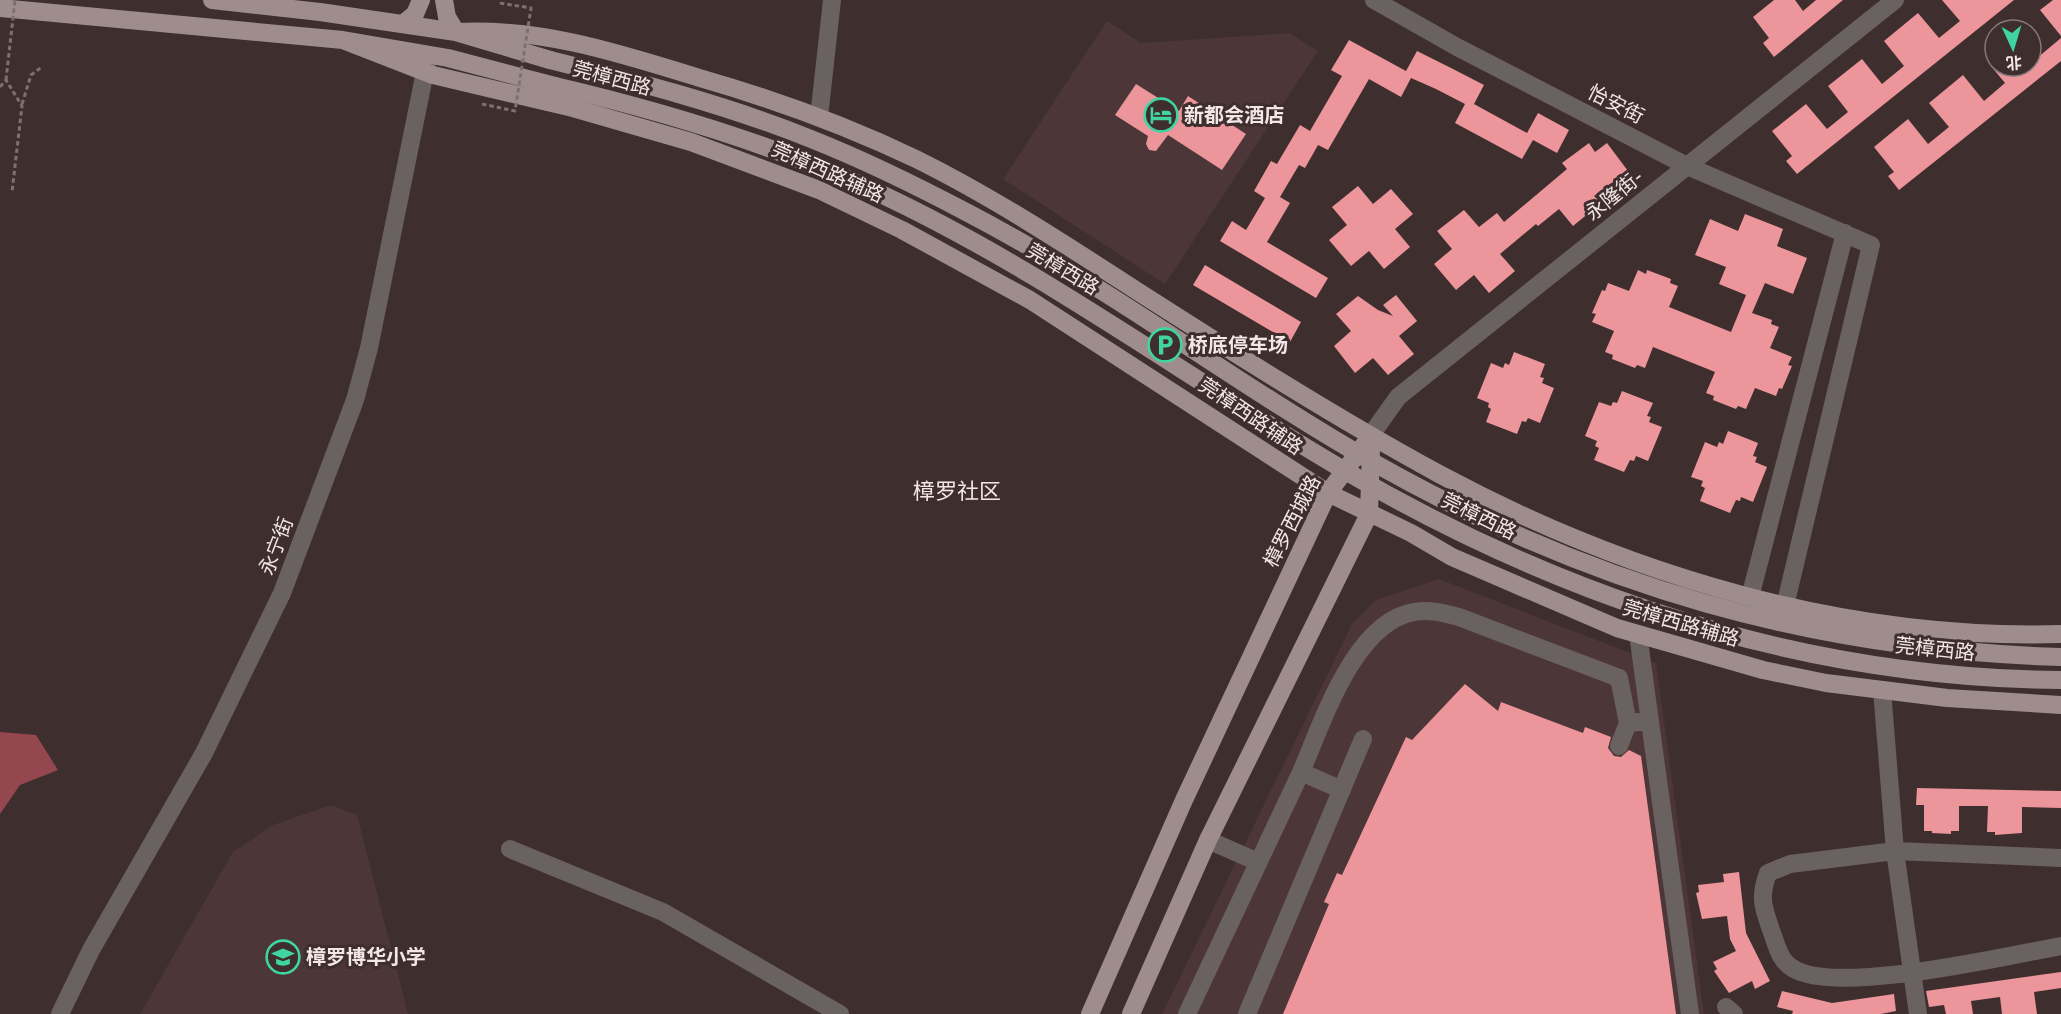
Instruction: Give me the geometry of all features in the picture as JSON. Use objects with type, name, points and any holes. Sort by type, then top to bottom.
[{"type":"main road","name":"莞樟西路","points":[[212,0],[456,32],[738,112],[811,139],[888,173],[1034,249],[1376,464],[1473,515],[1580,561],[1689,601],[1812,631],[1945,650],[2061,657]]},
{"type":"main road","points":[[403,24],[415,14],[421,0]]},
{"type":"main road","points":[[444,0],[447,17],[456,32],[516,32],[573,42],[740,90],[819,117],[919,161],[1029,224],[1137,296],[1232,350],[1371,435],[1439,474],[1558,532],[1678,576],[1785,606],[1911,627],[2000,633],[2061,634]]},
{"type":"main road","name":"莞樟西路辅路","points":[[0,8],[343,40],[662,133],[755,164],[819,190],[902,230],[1002,284],[1328,493],[1470,566],[1560,605],[1638,634],[1763,670],[1826,683],[2008,703],[2061,705]]},
{"type":"main road","name":"莞樟西路","points":[[427,64],[555,86],[736,138],[806,162],[881,194],[1002,258],[1388,495],[1492,549],[1573,583],[1670,619],[1814,655],[1905,669],[1990,678],[2061,681]]},
{"type":"main road","points":[[1197,407],[1221,410],[1241,397],[1246,386],[1245,372],[1232,350]]},
{"type":"main road","points":[[1131,1014],[1208,840],[1369,514],[1371,435]]},
{"type":"main road","name":"樟罗西城路","points":[[1090,1014],[1184,800],[1328,493],[1371,435]]},
{"type":"street","points":[[819,117],[832,0]]},
{"type":"street","name":"怡安街","points":[[1374,0],[1458,47],[1687,166],[1871,245],[1785,606]]},
{"type":"street","name":"永隆街-","points":[[1371,435],[1398,397],[1895,0]]},
{"type":"street","name":"永宁街","points":[[60,1014],[91,950],[204,753],[282,593],[361,379],[427,64]]},
{"type":"street","points":[[1750,597],[1845,233]]},
{"type":"street","points":[[1187,1014],[1337,691],[1363,646],[1395,618],[1414,612],[1436,611],[1459,617],[1619,678],[1628,723],[1619,746]]},
{"type":"street","points":[[1638,634],[1690,1014]]},
{"type":"street","points":[[1882,690],[1895,851],[1918,1014]]},
{"type":"street","points":[[1628,723],[1650,721]]},
{"type":"street","points":[[1247,1014],[1363,739]]},
{"type":"street","points":[[1301,772],[1342,790]]},
{"type":"street","points":[[1208,840],[1258,862]]},
{"type":"street","points":[[510,849],[663,912],[840,1014]]},
{"type":"street","points":[[2061,858],[1895,851],[1791,864],[1768,873],[1761,892],[1764,910],[1782,960],[1794,969],[1819,978],[1912,972],[2061,946]]},
{"type":"path","points":[[0,87],[6,80],[15,0]]},
{"type":"path","points":[[482,104],[515,111],[531,8],[499,3]]},
{"type":"path","points":[[12,192],[22,106],[31,75],[42,67]]},
{"type":"path","points":[[6,80],[22,106]]},
{"type":"shaded area","name":"新都会酒店","points":[[1107,21],[1141,43],[1289,33],[1318,51],[1165,284],[1003,179]]},
{"type":"shaded area","points":[[1439,579],[1656,663],[1704,1014],[1162,1014],[1352,624],[1376,600]]},
{"type":"shaded area","points":[[0,732],[36,735],[58,770],[20,785],[0,814]]},
{"type":"shaded area","name":"樟罗博华小学","points":[[331,805],[357,815],[408,1014],[140,1014],[233,852],[273,825]]},
{"type":"building","points":[[1774,0],[1795,0],[1803,11],[1816,0],[1843,0],[1774,57],[1763,43],[1769,38],[1753,17]]},
{"type":"building","points":[[1942,0],[2014,0],[1992,18],[1983,18],[1983,25],[1797,174],[1786,161],[1792,156],[1772,131],[1806,104],[1827,129],[1848,112],[1828,86],[1862,59],[1882,84],[1904,66],[1884,41],[1918,13],[1939,38],[1960,21]]},
{"type":"building","points":[[2053,0],[2061,0],[2061,36],[2040,10]]},
{"type":"building","points":[[2061,38],[2061,61],[2043,75],[2043,53]]},
{"type":"building","points":[[1349,40],[1406,71],[1417,51],[1484,85],[1474,104],[1527,133],[1538,113],[1569,130],[1557,153],[1533,140],[1522,159],[1455,123],[1465,104],[1411,78],[1401,97],[1369,79],[1328,150],[1318,145],[1305,168],[1299,165],[1280,197],[1290,203],[1267,242],[1328,278],[1316,298],[1220,241],[1232,221],[1246,230],[1265,198],[1254,191],[1271,161],[1277,164],[1300,125],[1310,131],[1342,76],[1331,70]]},
{"type":"building","points":[[1963,75],[1984,101],[2005,83],[2001,78],[2040,78],[1899,190],[1888,176],[1894,172],[1874,147],[1908,119],[1928,144],[1949,127],[1929,103]]},
{"type":"building","points":[[1136,84],[1179,111],[1188,96],[1246,134],[1222,170],[1168,135],[1156,151],[1149,150],[1146,144],[1148,136],[1115,115]]},
{"type":"building","points":[[1589,143],[1595,152],[1607,143],[1628,171],[1594,196],[1601,203],[1573,226],[1559,209],[1538,226],[1536,224],[1500,254],[1515,271],[1489,293],[1474,275],[1456,290],[1434,264],[1452,249],[1437,231],[1464,210],[1479,227],[1497,213],[1504,222],[1567,169],[1562,163]]},
{"type":"building","points":[[1358,186],[1373,204],[1391,189],[1413,214],[1395,229],[1410,247],[1384,269],[1369,251],[1351,266],[1329,240],[1347,225],[1332,207]]},
{"type":"building","points":[[1745,214],[1783,229],[1777,246],[1807,258],[1793,294],[1765,283],[1752,313],[1772,320],[1771,324],[1779,327],[1770,348],[1792,357],[1788,365],[1792,366],[1782,389],[1779,388],[1776,396],[1755,388],[1746,409],[1738,406],[1736,409],[1713,400],[1714,396],[1706,393],[1715,372],[1653,347],[1645,368],[1637,365],[1635,368],[1612,359],[1613,355],[1605,352],[1614,331],[1592,322],[1596,314],[1592,313],[1602,290],[1605,291],[1608,283],[1629,291],[1638,270],[1646,274],[1647,270],[1671,279],[1670,283],[1678,286],[1669,307],[1731,332],[1746,295],[1719,284],[1726,267],[1695,255],[1710,219],[1738,231]]},
{"type":"building","points":[[1205,265],[1301,322],[1290,342],[1193,285]]},
{"type":"building","points":[[1396,295],[1417,321],[1399,336],[1414,354],[1388,375],[1373,358],[1355,373],[1334,346],[1351,331],[1336,314],[1358,296],[1378,310],[1393,316],[1383,305]]},
{"type":"building","points":[[1514,352],[1545,364],[1540,377],[1544,378],[1542,383],[1554,388],[1540,423],[1528,418],[1526,422],[1522,421],[1517,434],[1486,422],[1491,409],[1488,407],[1489,403],[1477,398],[1491,363],[1503,368],[1505,363],[1509,365]]},
{"type":"building","points":[[1622,391],[1653,403],[1647,416],[1651,417],[1649,422],[1662,427],[1648,461],[1636,456],[1634,461],[1630,460],[1624,472],[1594,460],[1599,448],[1595,446],[1597,441],[1585,436],[1599,402],[1611,406],[1613,402],[1617,403]]},
{"type":"building","points":[[1728,431],[1758,443],[1753,456],[1757,457],[1755,462],[1767,467],[1753,502],[1741,497],[1740,501],[1736,500],[1730,513],[1700,501],[1705,488],[1701,486],[1703,481],[1691,477],[1705,442],[1717,447],[1719,442],[1723,444]]},
{"type":"building","points":[[1465,684],[1498,711],[1501,702],[1583,733],[1585,727],[1611,737],[1608,748],[1614,756],[1621,757],[1629,750],[1641,756],[1676,1014],[1283,1014],[1329,904],[1324,902],[1337,873],[1342,875],[1406,737],[1412,740]]},
{"type":"building","points":[[1917,788],[2061,791],[2061,808],[2022,807],[2022,833],[1995,835],[1995,832],[1987,832],[1988,806],[1959,806],[1959,831],[1951,831],[1951,834],[1932,833],[1932,831],[1924,831],[1924,805],[1916,805]]},
{"type":"building","points":[[1739,872],[1746,933],[1770,981],[1755,989],[1752,981],[1729,993],[1714,971],[1717,969],[1713,962],[1736,951],[1730,939],[1727,916],[1702,919],[1696,893],[1699,892],[1698,885],[1724,882],[1723,874]]},
{"type":"building","points":[[2061,972],[2061,988],[2034,992],[2037,1014],[2002,1014],[2000,997],[1971,1001],[1973,1014],[1946,1014],[1944,1005],[1929,1007],[1926,991]]},
{"type":"building","points":[[1782,991],[1832,1003],[1894,994],[1896,1011],[1881,1014],[1792,1014],[1793,1011],[1777,1007]]},
{"type":"place","name":"新都会酒店","points":[[1161,115]]},
{"type":"place","name":"桥底停车场","points":[[1165,345]]},
{"type":"place","name":"樟罗博华小学","points":[[283,957]]},
{"type":"district","name":"樟罗社区","points":[[957,491]]}]
